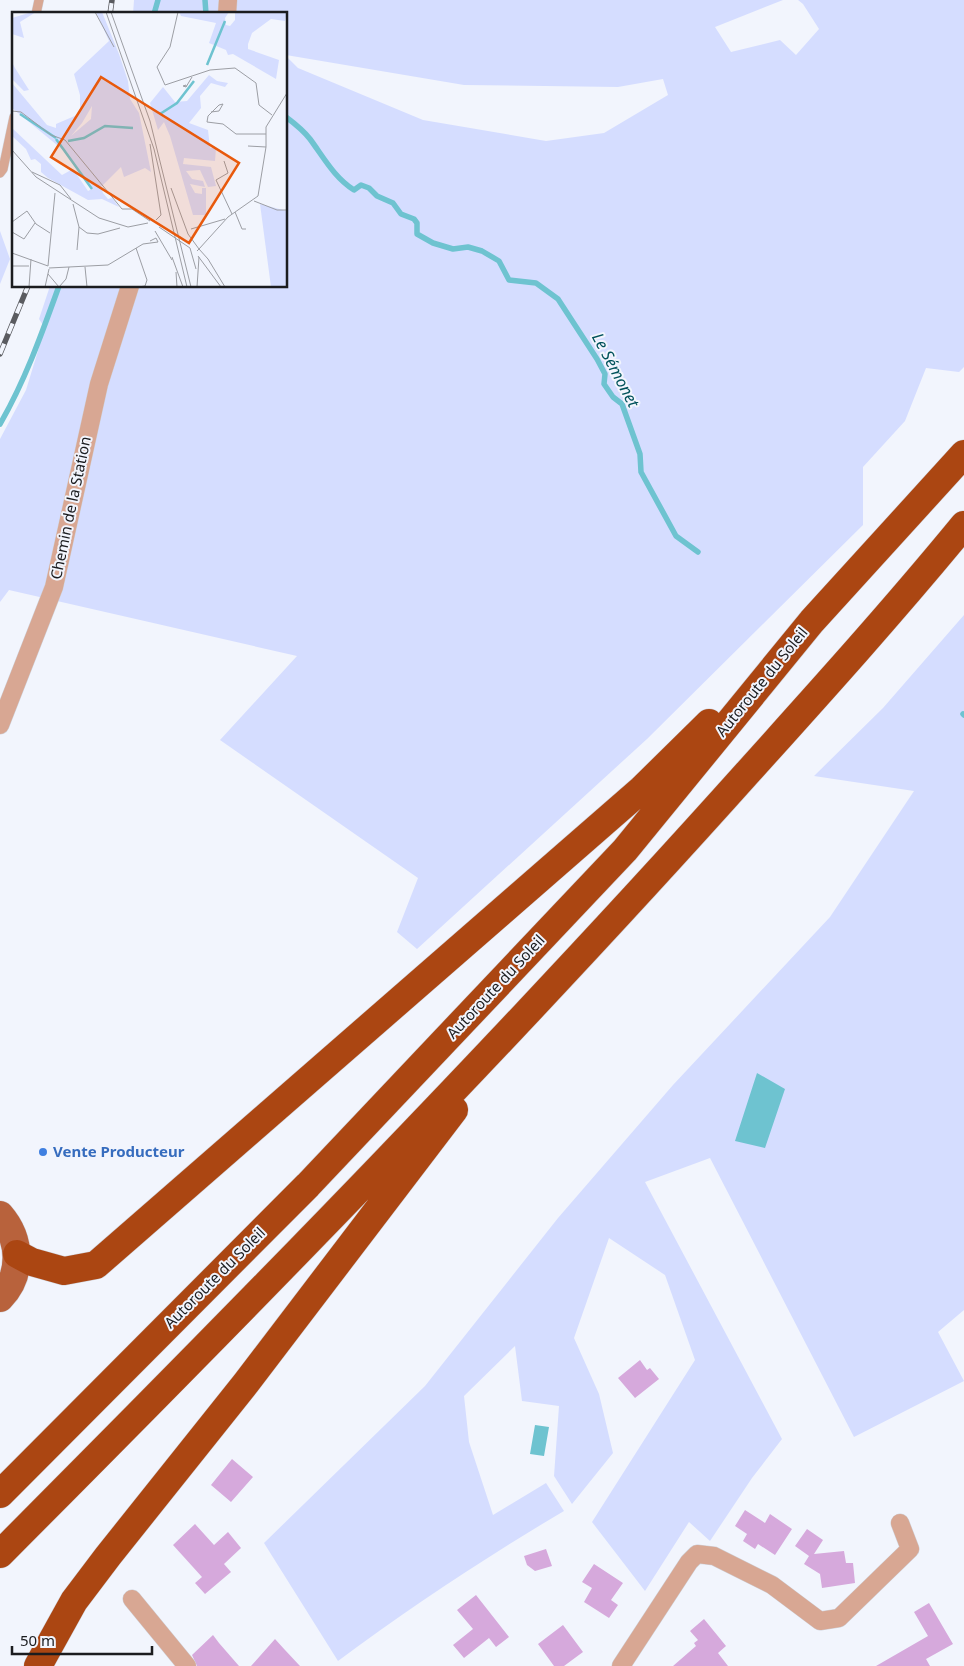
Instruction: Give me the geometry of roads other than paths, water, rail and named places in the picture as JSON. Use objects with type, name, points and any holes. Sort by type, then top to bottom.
[{"type":"highway","name":"Autoroute du Soleil","points":[[0,1494],[308,1185],[625,850],[812,621],[964,454]]},
{"type":"highway","points":[[0,1554],[253,1298],[522,1019],[647,885],[964,526]]},
{"type":"highway","points":[[17,1254],[32,1262],[64,1271],[96,1265],[642,789],[812,621]]},
{"type":"highway","points":[[38,1666],[74,1601],[246,1383],[418,1159],[522,1019]]},
{"type":"main road","points":[[0,1215],[8,1223],[14,1238],[17,1254],[15,1274],[7,1292],[0,1298]]},
{"type":"street","name":"Chemin de la Station","points":[[0,725],[54,588],[99,384],[129,288]]},
{"type":"street","points":[[621,1666],[689,1562],[697,1554],[714,1556],[772,1585],[820,1622],[839,1618],[910,1549],[900,1523]]},
{"type":"street","points":[[132,1599],[187,1666]]},
{"type":"lane","points":[[0,173],[3,169],[12,127]]},
{"type":"waterway","points":[[155,12],[158,0]]},
{"type":"waterway","name":"Le Sémonet","points":[[205,0],[206,12]]},
{"type":"waterway","name":"Le Sémonet","points":[[288,119],[307,136],[330,167],[347,185],[354,190],[361,185],[369,188],[377,196],[393,203],[401,214],[414,219],[417,223],[417,234],[433,243],[453,249],[468,247],[482,251],[499,261],[509,280],[536,283],[558,299],[597,359],[605,374],[604,384],[613,397],[622,404],[640,454],[641,472],[676,536],[698,552]]},
{"type":"waterway","points":[[0,424],[25,374],[58,288]]},
{"type":"railway","points":[[110,12],[112,0]]},
{"type":"railway","points":[[0,354],[27,288]]},
{"type":"place","name":"Vente Producteur","points":[[43,1152]]}]
